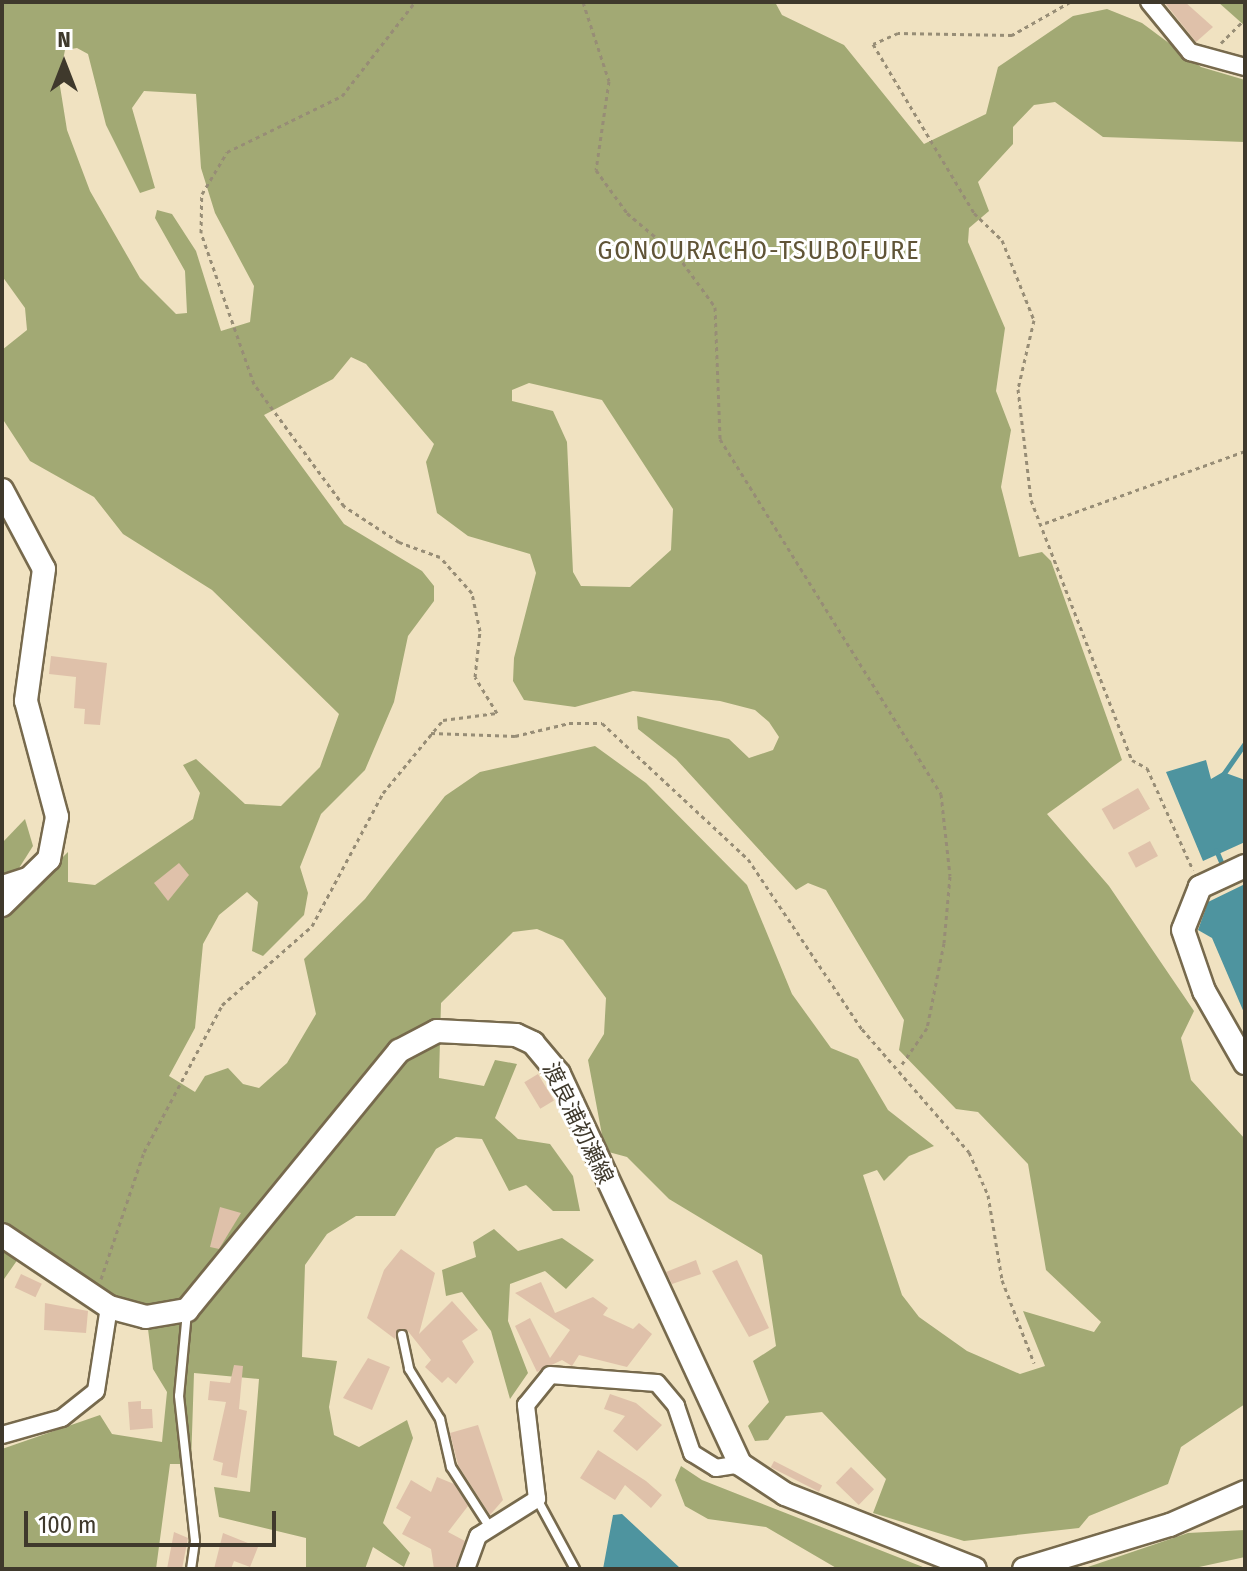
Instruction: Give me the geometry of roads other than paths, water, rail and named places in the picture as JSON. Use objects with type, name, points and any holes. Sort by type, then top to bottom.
[{"type":"main road","points":[[2,490],[44,569],[26,701],[57,817],[56,840],[39,872],[2,905]]},
{"type":"main road","points":[[1245,866],[1200,887],[1185,912],[1187,951],[1245,1063]]},
{"type":"main road","name":"渡良浦初瀬線","points":[[187,1310],[399,1051],[437,1031],[516,1035],[533,1043],[559,1074],[740,1464]]},
{"type":"main road","points":[[2,1235],[102,1303],[146,1317],[187,1310]]},
{"type":"main road","points":[[740,1464],[785,1494],[975,1569]]},
{"type":"main road","points":[[1024,1569],[1170,1525],[1245,1492]]},
{"type":"street","points":[[1149,2],[1179,44],[1211,60],[1245,67]]},
{"type":"street","points":[[2,884],[39,872]]},
{"type":"street","points":[[2,1435],[62,1418],[96,1391],[102,1303]]},
{"type":"street","points":[[466,1569],[470,1546],[489,1526],[537,1499],[526,1405],[539,1384],[562,1372],[657,1383],[676,1406],[692,1453],[716,1468],[740,1464]]},
{"type":"lane","points":[[187,1310],[179,1396],[195,1541],[191,1569]]},
{"type":"lane","points":[[402,1335],[414,1381],[440,1419],[451,1467],[489,1526]]},
{"type":"lane","points":[[537,1499],[575,1569]]},
{"type":"water","points":[[1206,760],[1211,779],[1223,772],[1245,780],[1245,842],[1203,861],[1166,772]]},
{"type":"water","points":[[1245,884],[1245,1015],[1212,938],[1198,930],[1208,902]]},
{"type":"water","points":[[622,1514],[680,1568],[692,1569],[603,1569],[613,1515]]},
{"type":"waterway","points":[[1222,776],[1245,743]]},
{"type":"waterway","points":[[1216,850],[1222,864]]},
{"type":"district","name":"GONOURACHO-TSUBOFURE","points":[[759,251]]}]
